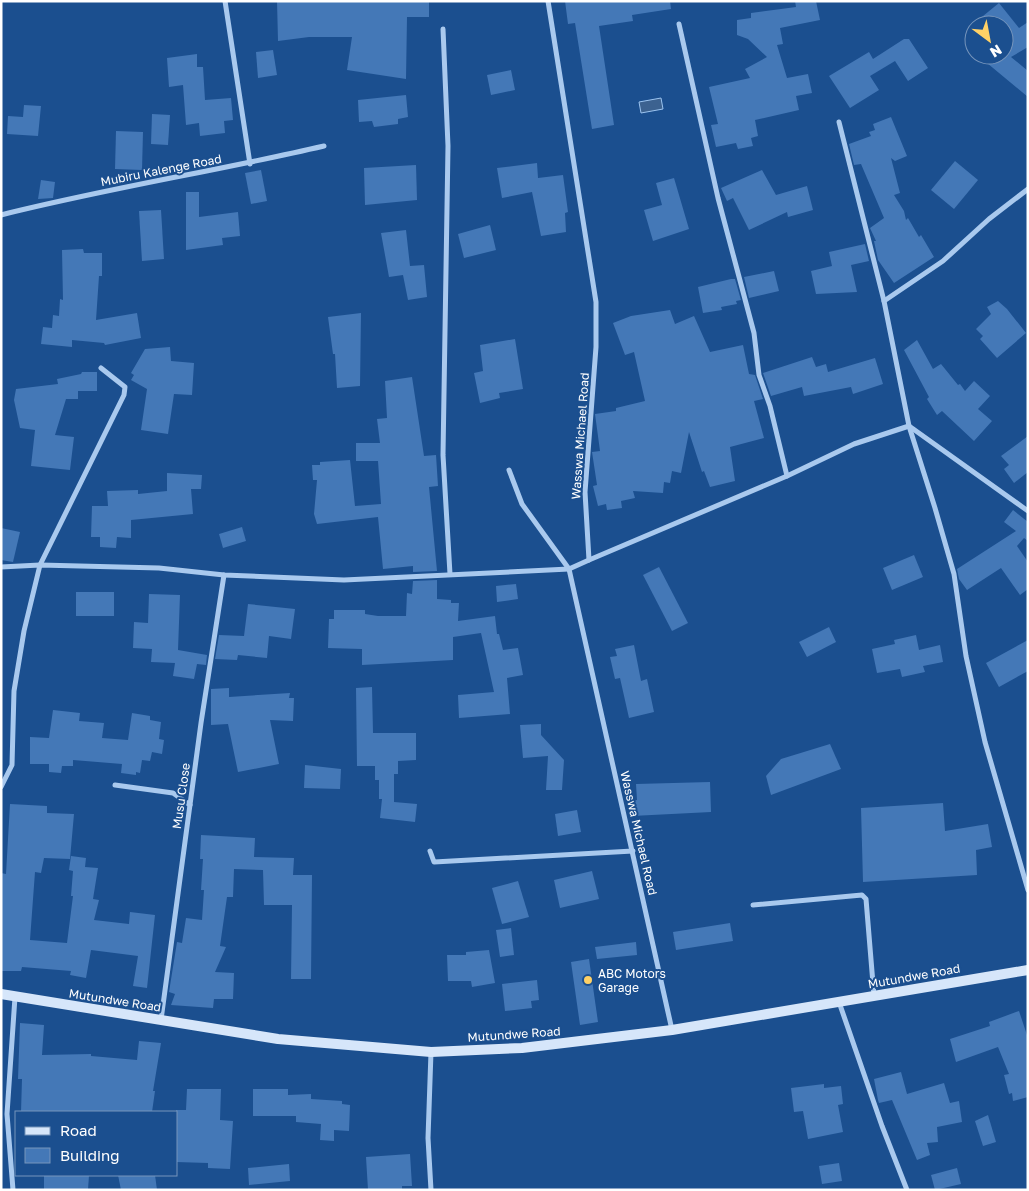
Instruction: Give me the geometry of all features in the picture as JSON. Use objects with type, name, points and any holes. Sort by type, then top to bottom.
[{"type":"main road","name":"Mutundwe Road","points":[[1,994],[278,1039],[432,1052],[522,1048],[672,1030],[1028,970]]},
{"type":"street","points":[[225,1],[250,164]]},
{"type":"street","name":"Wasswa Michael Road","points":[[548,1],[596,302],[596,347],[585,492],[589,560]]},
{"type":"street","points":[[678,24],[718,198],[754,332],[759,375],[770,406],[787,476]]},
{"type":"street","points":[[443,29],[448,146],[443,455],[450,574]]},
{"type":"street","points":[[839,122],[884,301],[909,426],[954,574],[966,656],[986,742],[1028,890]]},
{"type":"street","name":"Mubiru Kalenge Road","points":[[1,215],[71,197],[250,164],[324,146]]},
{"type":"street","points":[[884,301],[943,261],[989,219],[1028,189]]},
{"type":"street","points":[[1,787],[12,765],[14,691],[24,630],[40,565],[124,396],[125,388],[101,368]]},
{"type":"street","points":[[1,567],[40,565],[159,568],[224,574],[344,580],[568,569],[787,476],[854,444],[909,426]]},
{"type":"street","points":[[909,426],[1028,511]]},
{"type":"street","points":[[509,470],[522,504],[568,569]]},
{"type":"street","name":"Wasswa Michael Road","points":[[568,569],[672,1030]]},
{"type":"street","name":"Musu Close","points":[[161,1020],[224,574]]},
{"type":"street","points":[[115,785],[173,794],[190,805]]},
{"type":"street","points":[[430,851],[434,862],[633,852]]},
{"type":"street","points":[[753,905],[862,895],[866,899],[874,996]]},
{"type":"street","points":[[13,1190],[8,1114],[15,997]]},
{"type":"street","points":[[839,1002],[879,1117],[907,1190]]},
{"type":"street","points":[[431,1190],[428,1138],[432,1052]]},
{"type":"water","points":[[661,98],[663,109],[641,113],[639,102]]},
{"type":"building","points":[[277,1],[429,1],[429,17],[407,17],[406,79],[347,70],[352,37],[309,37],[278,41]]},
{"type":"building","points":[[565,1],[670,1],[671,9],[632,15],[633,21],[599,26],[614,125],[592,129],[575,23],[568,24]]},
{"type":"building","points":[[795,1],[816,1],[820,20],[780,28],[783,44],[777,45],[787,78],[808,74],[812,93],[796,96],[799,110],[755,120],[758,136],[751,138],[753,146],[738,149],[736,143],[716,147],[711,125],[718,124],[709,87],[750,78],[745,69],[767,57],[748,39],[737,35],[737,20],[751,18],[751,13],[796,7]]},
{"type":"building","points":[[999,3],[1009,15],[984,15]]},
{"type":"building","points":[[1014,22],[1019,28],[1028,22],[1028,47],[1014,55]]},
{"type":"building","points":[[904,39],[909,39],[928,68],[908,81],[895,61],[870,76],[879,90],[850,108],[829,76],[869,52],[873,59]]},
{"type":"building","points":[[273,50],[277,75],[258,78],[256,52]]},
{"type":"building","points":[[197,54],[197,67],[203,67],[205,100],[231,98],[233,120],[224,121],[225,133],[200,136],[199,123],[186,125],[183,85],[169,87],[167,58]]},
{"type":"building","points":[[1014,59],[1028,71],[1028,97],[989,65],[1014,65]]},
{"type":"building","points":[[511,70],[515,90],[491,95],[487,75]]},
{"type":"building","points":[[406,95],[408,117],[398,119],[398,124],[374,127],[372,121],[359,122],[358,100]]},
{"type":"building","points":[[24,105],[41,106],[38,136],[7,134],[8,116],[23,117]]},
{"type":"building","points":[[152,114],[170,115],[168,145],[151,144]]},
{"type":"building","points":[[891,117],[907,156],[895,161],[891,158],[900,193],[894,195],[904,211],[906,220],[908,218],[919,237],[921,235],[934,257],[894,283],[878,260],[874,241],[876,241],[870,228],[884,218],[861,164],[854,165],[849,144],[871,136],[869,132],[875,130],[873,124]]},
{"type":"building","points":[[116,131],[143,132],[142,170],[115,169]]},
{"type":"building","points":[[955,161],[978,180],[954,209],[931,190]]},
{"type":"building","points":[[537,163],[538,178],[563,175],[568,212],[565,213],[566,232],[541,236],[532,192],[502,198],[497,168]]},
{"type":"building","points":[[416,165],[417,200],[365,205],[364,168]]},
{"type":"building","points":[[261,170],[267,201],[251,204],[245,173]]},
{"type":"building","points":[[762,170],[776,195],[807,186],[813,210],[788,217],[787,212],[749,230],[733,198],[727,201],[721,188]]},
{"type":"building","points":[[674,178],[689,229],[653,241],[644,210],[662,205],[656,183]]},
{"type":"building","points":[[41,180],[55,182],[53,198],[38,199]]},
{"type":"building","points":[[186,192],[199,192],[199,217],[238,212],[240,236],[222,238],[223,245],[186,250]]},
{"type":"building","points":[[161,210],[164,259],[142,261],[139,211]]},
{"type":"building","points":[[490,225],[496,250],[464,258],[458,234]]},
{"type":"building","points":[[406,230],[410,266],[424,265],[427,297],[408,300],[403,275],[389,277],[381,233]]},
{"type":"building","points":[[865,244],[869,261],[851,265],[857,292],[816,294],[811,271],[832,266],[829,252]]},
{"type":"building","points":[[83,249],[84,253],[102,253],[102,276],[99,276],[96,320],[137,313],[141,338],[105,345],[104,343],[72,340],[72,347],[41,344],[43,327],[52,328],[53,315],[59,316],[60,299],[63,300],[62,250]]},
{"type":"building","points":[[774,271],[779,291],[749,298],[744,277]]},
{"type":"building","points":[[735,279],[741,300],[736,301],[737,304],[721,307],[722,310],[703,313],[698,287]]},
{"type":"building","points":[[998,301],[1007,309],[1026,333],[997,358],[980,339],[983,336],[976,329],[991,314],[987,307]]},
{"type":"building","points":[[670,310],[675,324],[694,316],[710,352],[743,345],[749,374],[755,375],[763,399],[754,401],[764,438],[730,447],[735,481],[710,487],[704,471],[702,472],[689,432],[681,473],[672,471],[670,483],[664,482],[663,493],[633,491],[635,498],[621,501],[622,508],[607,510],[606,504],[598,506],[593,486],[597,485],[592,452],[600,451],[595,414],[616,411],[616,408],[645,401],[634,352],[625,355],[613,323],[631,316]]},
{"type":"building","points":[[361,313],[360,386],[337,388],[335,354],[333,354],[328,317]]},
{"type":"building","points":[[515,339],[523,389],[499,393],[500,398],[480,403],[474,373],[483,371],[480,345]]},
{"type":"building","points":[[917,340],[933,369],[941,364],[965,391],[974,381],[990,396],[978,409],[992,421],[974,441],[942,411],[937,415],[927,399],[929,397],[904,350]]},
{"type":"building","points":[[170,347],[171,361],[194,363],[192,395],[174,394],[168,434],[141,430],[147,389],[131,380],[134,375],[131,373],[145,349]]},
{"type":"building","points":[[812,357],[816,367],[826,364],[828,372],[875,358],[883,384],[853,394],[851,387],[804,396],[802,387],[771,396],[763,373]]},
{"type":"building","points":[[82,372],[97,372],[97,391],[78,391],[78,399],[66,399],[55,435],[74,437],[70,470],[31,466],[35,430],[20,428],[14,400],[16,389],[58,384],[57,379],[81,374]]},
{"type":"building","points":[[412,377],[424,456],[436,455],[438,486],[429,487],[437,571],[413,572],[413,566],[383,569],[378,517],[317,524],[314,514],[317,480],[313,480],[312,465],[320,465],[320,462],[350,460],[355,506],[381,504],[378,461],[356,461],[356,443],[380,443],[377,419],[387,418],[385,381]]},
{"type":"building","points":[[1028,436],[1028,472],[1014,483],[1004,469],[1009,465],[1001,456]]},
{"type":"building","points":[[167,473],[202,475],[201,489],[191,489],[193,514],[131,520],[131,538],[117,537],[116,548],[100,547],[100,537],[91,537],[92,506],[108,506],[107,491],[138,490],[138,494],[167,491]]},
{"type":"building","points":[[1013,510],[1028,522],[1028,541],[1024,538],[1017,546],[1028,562],[1028,589],[1020,595],[1001,568],[967,590],[959,579],[957,569],[1016,531],[1004,522]]},
{"type":"building","points":[[242,527],[246,541],[223,548],[219,534]]},
{"type":"building","points":[[1,528],[20,532],[13,562],[1,560]]},
{"type":"building","points":[[914,555],[923,577],[892,590],[883,568]]},
{"type":"building","points":[[659,567],[688,623],[672,631],[643,575]]},
{"type":"building","points":[[437,580],[437,599],[451,600],[451,603],[459,603],[458,621],[495,616],[497,634],[499,634],[503,650],[518,648],[523,675],[507,678],[510,714],[459,718],[458,695],[494,692],[481,633],[453,637],[453,660],[362,665],[362,649],[328,648],[329,619],[334,619],[334,610],[365,610],[365,614],[378,616],[406,616],[407,593],[412,594],[413,581]]},
{"type":"building","points":[[516,584],[518,599],[497,602],[496,586]]},
{"type":"building","points":[[76,592],[114,592],[114,616],[76,616]]},
{"type":"building","points":[[149,594],[180,595],[178,650],[207,655],[206,665],[197,664],[194,679],[173,676],[175,663],[151,662],[152,649],[133,648],[134,622],[148,623]]},
{"type":"building","points":[[248,604],[295,609],[291,639],[269,636],[267,658],[238,655],[237,660],[215,659],[219,635],[244,636]]},
{"type":"building","points":[[829,627],[836,642],[807,657],[799,642]]},
{"type":"building","points":[[916,635],[919,650],[940,645],[943,662],[923,666],[925,672],[902,677],[900,669],[877,673],[872,649],[895,644],[894,640]]},
{"type":"building","points":[[1028,640],[1028,671],[999,687],[986,663]]},
{"type":"building","points":[[634,645],[641,681],[647,679],[654,712],[629,718],[620,678],[615,679],[610,657],[617,656],[615,649]]},
{"type":"building","points":[[372,687],[373,733],[416,733],[416,760],[398,761],[398,774],[394,774],[394,802],[417,804],[415,822],[380,818],[382,799],[379,799],[379,780],[375,780],[375,766],[357,766],[356,688]]},
{"type":"building","points":[[229,688],[229,697],[290,693],[289,698],[294,698],[293,721],[270,720],[279,764],[238,772],[228,724],[211,725],[211,689]]},
{"type":"building","points":[[53,710],[80,713],[79,721],[104,723],[102,738],[128,740],[132,713],[150,716],[150,720],[161,722],[159,739],[164,740],[162,754],[152,752],[150,761],[142,760],[140,773],[136,772],[136,775],[121,773],[122,764],[73,760],[73,766],[62,766],[61,773],[49,772],[49,764],[30,764],[30,737],[49,738]]},
{"type":"building","points":[[541,724],[541,735],[564,760],[562,790],[546,790],[548,756],[523,758],[520,725]]},
{"type":"building","points":[[830,744],[841,769],[771,795],[766,776],[781,759]]},
{"type":"building","points":[[305,765],[341,769],[340,789],[304,788]]},
{"type":"building","points":[[710,782],[711,812],[632,816],[630,801],[637,800],[636,784]]},
{"type":"building","points":[[943,803],[945,831],[988,824],[992,847],[976,850],[977,875],[863,882],[861,808]]},
{"type":"building","points":[[10,804],[47,806],[47,813],[74,814],[70,859],[44,858],[41,873],[35,872],[30,940],[67,943],[73,896],[71,896],[73,871],[69,870],[71,856],[86,858],[85,867],[98,868],[93,899],[99,900],[94,920],[129,924],[130,912],[155,915],[147,988],[133,986],[138,956],[91,950],[86,978],[70,975],[71,971],[22,967],[21,971],[1,971],[1,873],[6,874]]},
{"type":"building","points":[[577,810],[581,832],[558,836],[555,814]]},
{"type":"building","points":[[201,835],[255,838],[254,857],[294,858],[293,875],[312,875],[311,979],[291,979],[292,905],[264,905],[263,870],[234,869],[233,897],[227,897],[220,946],[226,947],[215,972],[234,973],[233,999],[214,999],[213,1008],[171,1005],[175,994],[169,992],[177,942],[182,943],[186,918],[202,920],[204,890],[201,890],[203,859],[200,859]]},
{"type":"building","points":[[592,871],[599,899],[560,908],[554,880]]},
{"type":"building","points":[[518,881],[529,917],[502,924],[492,888]]},
{"type":"building","points":[[730,923],[733,941],[676,950],[673,932]]},
{"type":"building","points":[[511,928],[514,955],[500,957],[496,930]]},
{"type":"building","points":[[636,942],[637,955],[597,959],[595,947]]},
{"type":"building","points":[[489,950],[495,983],[472,987],[471,981],[448,981],[447,955],[466,955],[466,952]]},
{"type":"building","points":[[589,959],[598,1022],[580,1025],[571,962]]},
{"type":"building","points":[[537,980],[539,1000],[531,1001],[532,1008],[505,1011],[502,984]]},
{"type":"building","points":[[1019,1011],[1028,1038],[1028,1097],[1013,1101],[1012,1093],[1009,1094],[1004,1075],[1009,1074],[998,1047],[956,1062],[950,1039],[990,1026],[989,1022]]},
{"type":"building","points":[[20,1023],[44,1025],[42,1055],[91,1054],[91,1056],[137,1060],[139,1041],[161,1043],[153,1091],[155,1091],[152,1111],[21,1111],[22,1079],[18,1079]]},
{"type":"building","points":[[901,1072],[907,1094],[944,1083],[950,1103],[959,1101],[962,1122],[937,1127],[938,1142],[927,1143],[930,1155],[917,1160],[892,1100],[879,1103],[874,1079]]},
{"type":"building","points":[[824,1084],[824,1088],[841,1086],[843,1104],[838,1105],[843,1132],[808,1139],[803,1111],[794,1112],[791,1088]]},
{"type":"building","points":[[187,1089],[221,1089],[220,1120],[233,1121],[230,1169],[208,1168],[208,1163],[178,1162],[178,1111],[176,1110],[186,1110]]},
{"type":"building","points":[[253,1089],[288,1089],[288,1095],[311,1094],[311,1099],[342,1101],[342,1104],[350,1105],[349,1131],[334,1130],[334,1141],[320,1140],[321,1124],[296,1122],[296,1116],[253,1116]]},
{"type":"building","points":[[988,1115],[996,1142],[983,1146],[975,1121]]},
{"type":"building","points":[[410,1154],[412,1186],[402,1186],[402,1190],[368,1190],[366,1157]]},
{"type":"building","points":[[839,1163],[842,1181],[822,1184],[819,1166]]},
{"type":"building","points":[[289,1164],[290,1181],[249,1185],[248,1168]]},
{"type":"building","points":[[957,1168],[961,1184],[935,1190],[931,1175]]},
{"type":"building","points":[[44,1176],[89,1176],[88,1190],[44,1190]]},
{"type":"building","points":[[118,1176],[155,1176],[157,1190],[121,1190]]},
{"type":"place","name":"ABC Motors Garage","points":[[588,980]]}]
